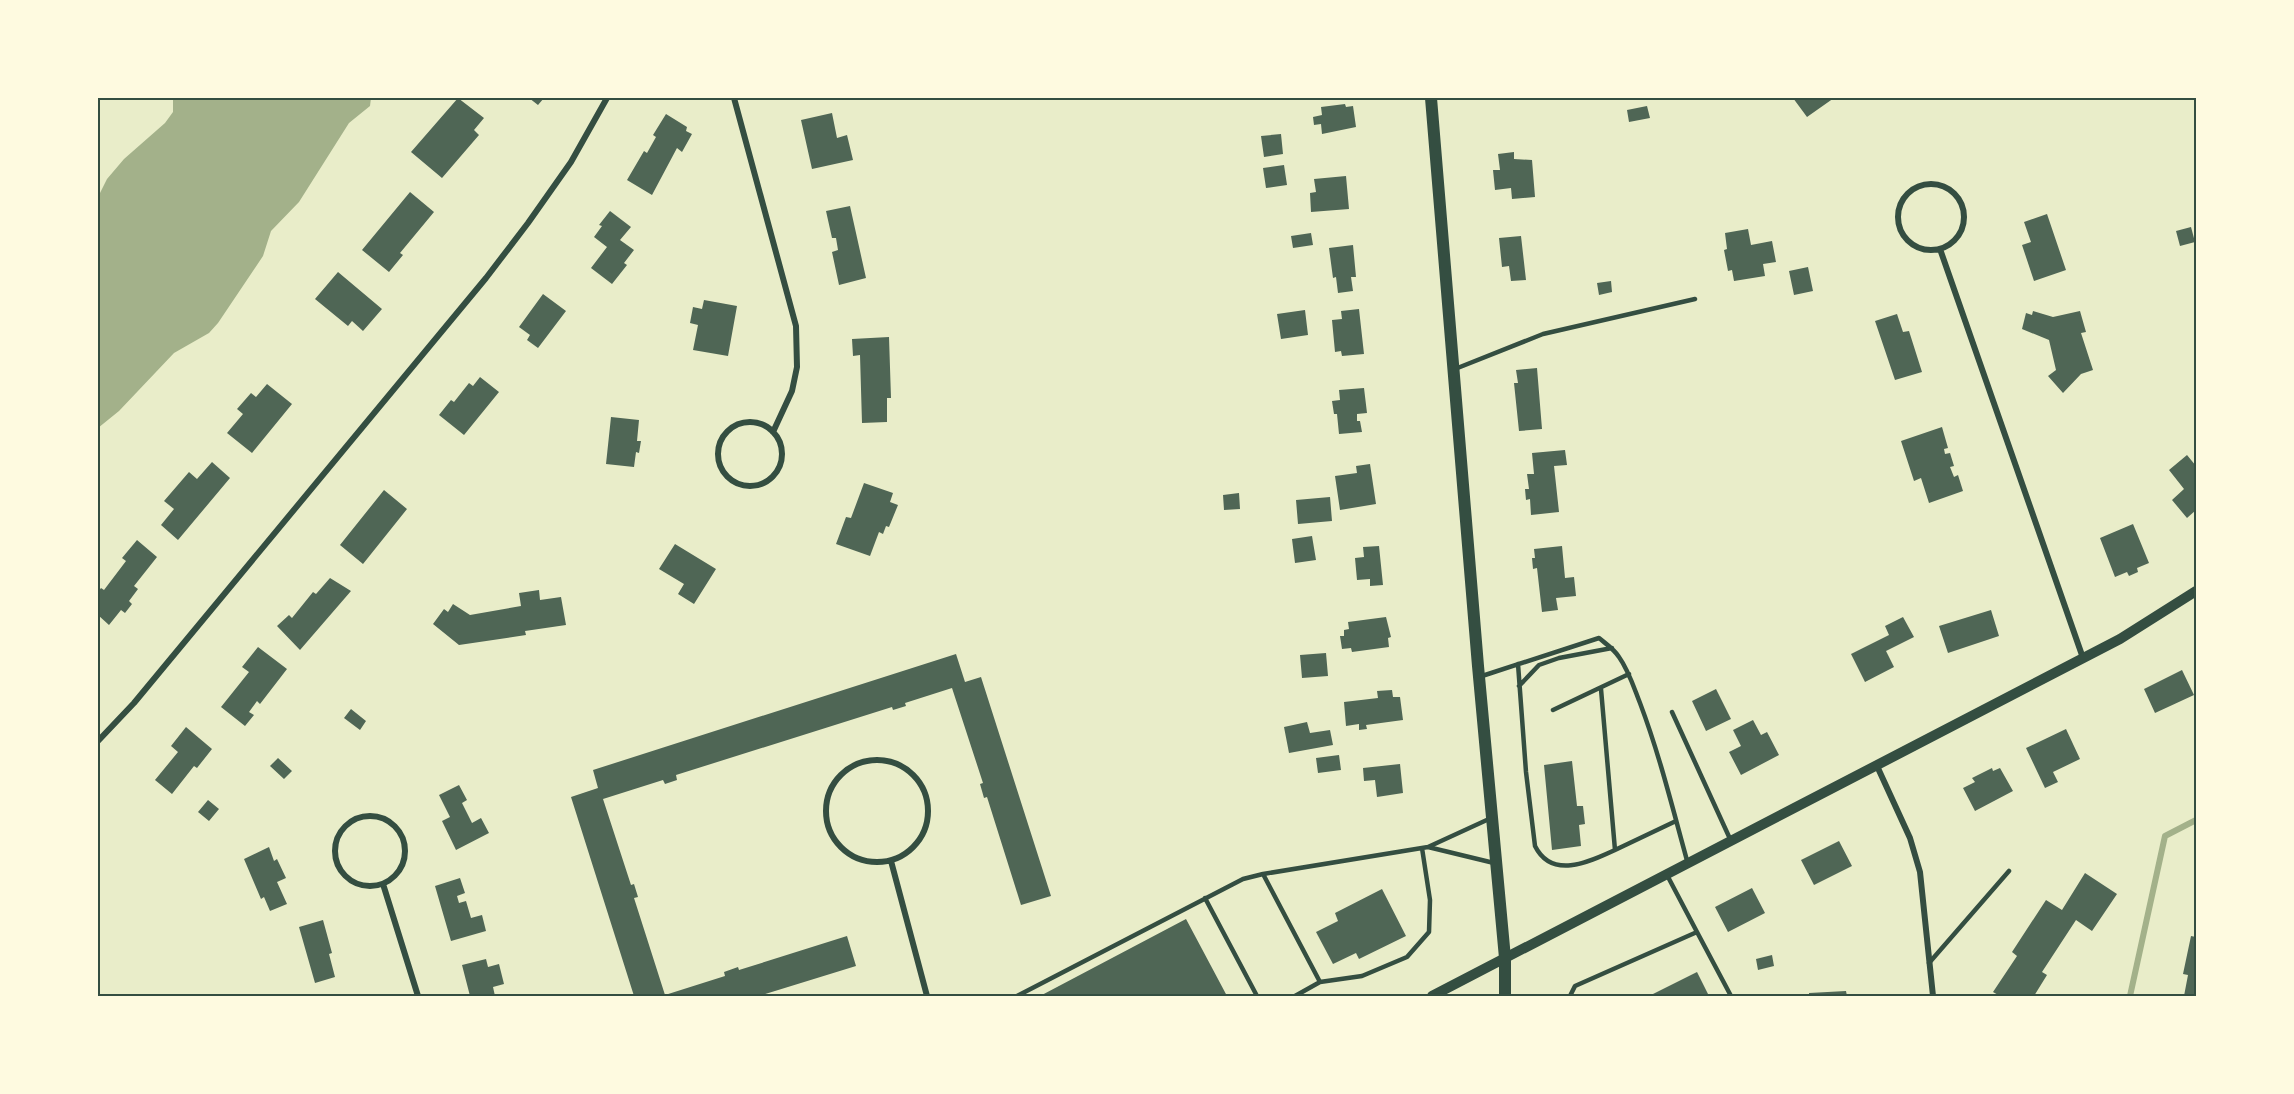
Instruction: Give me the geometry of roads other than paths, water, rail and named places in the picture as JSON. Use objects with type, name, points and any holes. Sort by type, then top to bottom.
[{"type":"main road","points":[[1431,98],[1479,677],[1506,958],[1505,996]]},
{"type":"street","points":[[98,741],[134,703],[486,278],[571,162],[607,98]]},
{"type":"street","points":[[734,98],[796,326],[797,367],[792,391],[773,432]]},
{"type":"street","points":[[1922,186],[1942,186],[1954,194],[1962,205],[1964,218],[1961,232],[1952,242],[1940,249],[1926,249],[1914,245],[1901,230],[1898,216],[1901,203],[1910,192],[1922,186]]},
{"type":"street","points":[[1940,249],[2083,658]]},
{"type":"street","points":[[745,423],[765,425],[773,432],[780,441],[783,451],[778,472],[770,480],[750,487],[739,485],[722,471],[718,461],[721,441],[727,432],[745,423]]},
{"type":"street","points":[[1432,996],[2083,658],[2157,618],[2196,591]]},
{"type":"street","points":[[888,761],[907,770],[921,785],[928,804],[927,825],[917,844],[901,857],[891,861],[859,859],[841,847],[829,829],[826,808],[833,787],[847,771],[867,762],[888,761]]},
{"type":"street","points":[[1877,766],[1916,854],[1934,996]]},
{"type":"street","points":[[370,816],[384,819],[401,834],[405,848],[403,863],[395,876],[383,884],[368,886],[353,882],[338,865],[336,843],[343,829],[355,820],[370,816]]},
{"type":"street","points":[[891,861],[927,996]]},
{"type":"street","points":[[383,884],[418,996]]},
{"type":"lane","points":[[1453,370],[1543,334],[1695,299]]},
{"type":"lane","points":[[1479,677],[1599,638],[1612,648],[1629,674],[1660,759],[1688,864]]},
{"type":"lane","points":[[1519,686],[1539,665],[1559,658],[1612,648]]},
{"type":"lane","points":[[1518,664],[1530,811],[1535,846],[1546,861],[1561,867],[1587,863],[1676,821]]},
{"type":"lane","points":[[1553,710],[1629,674]]},
{"type":"lane","points":[[1601,689],[1615,850]]},
{"type":"lane","points":[[1672,712],[1731,841]]},
{"type":"lane","points":[[1017,996],[1243,879],[1425,848],[1492,818]]},
{"type":"lane","points":[[1425,848],[1496,864]]},
{"type":"lane","points":[[1296,996],[1320,982],[1362,975],[1407,957],[1429,932],[1430,900],[1425,848]]},
{"type":"lane","points":[[1929,963],[2009,871]]},
{"type":"lane","points":[[1263,874],[1320,982]]},
{"type":"lane","points":[[1666,874],[1731,996]]},
{"type":"lane","points":[[1205,898],[1257,996]]},
{"type":"lane","points":[[1570,996],[1575,986],[1697,932]]},
{"type":"waterway","points":[[2130,996],[2165,836],[2196,820]]}]
